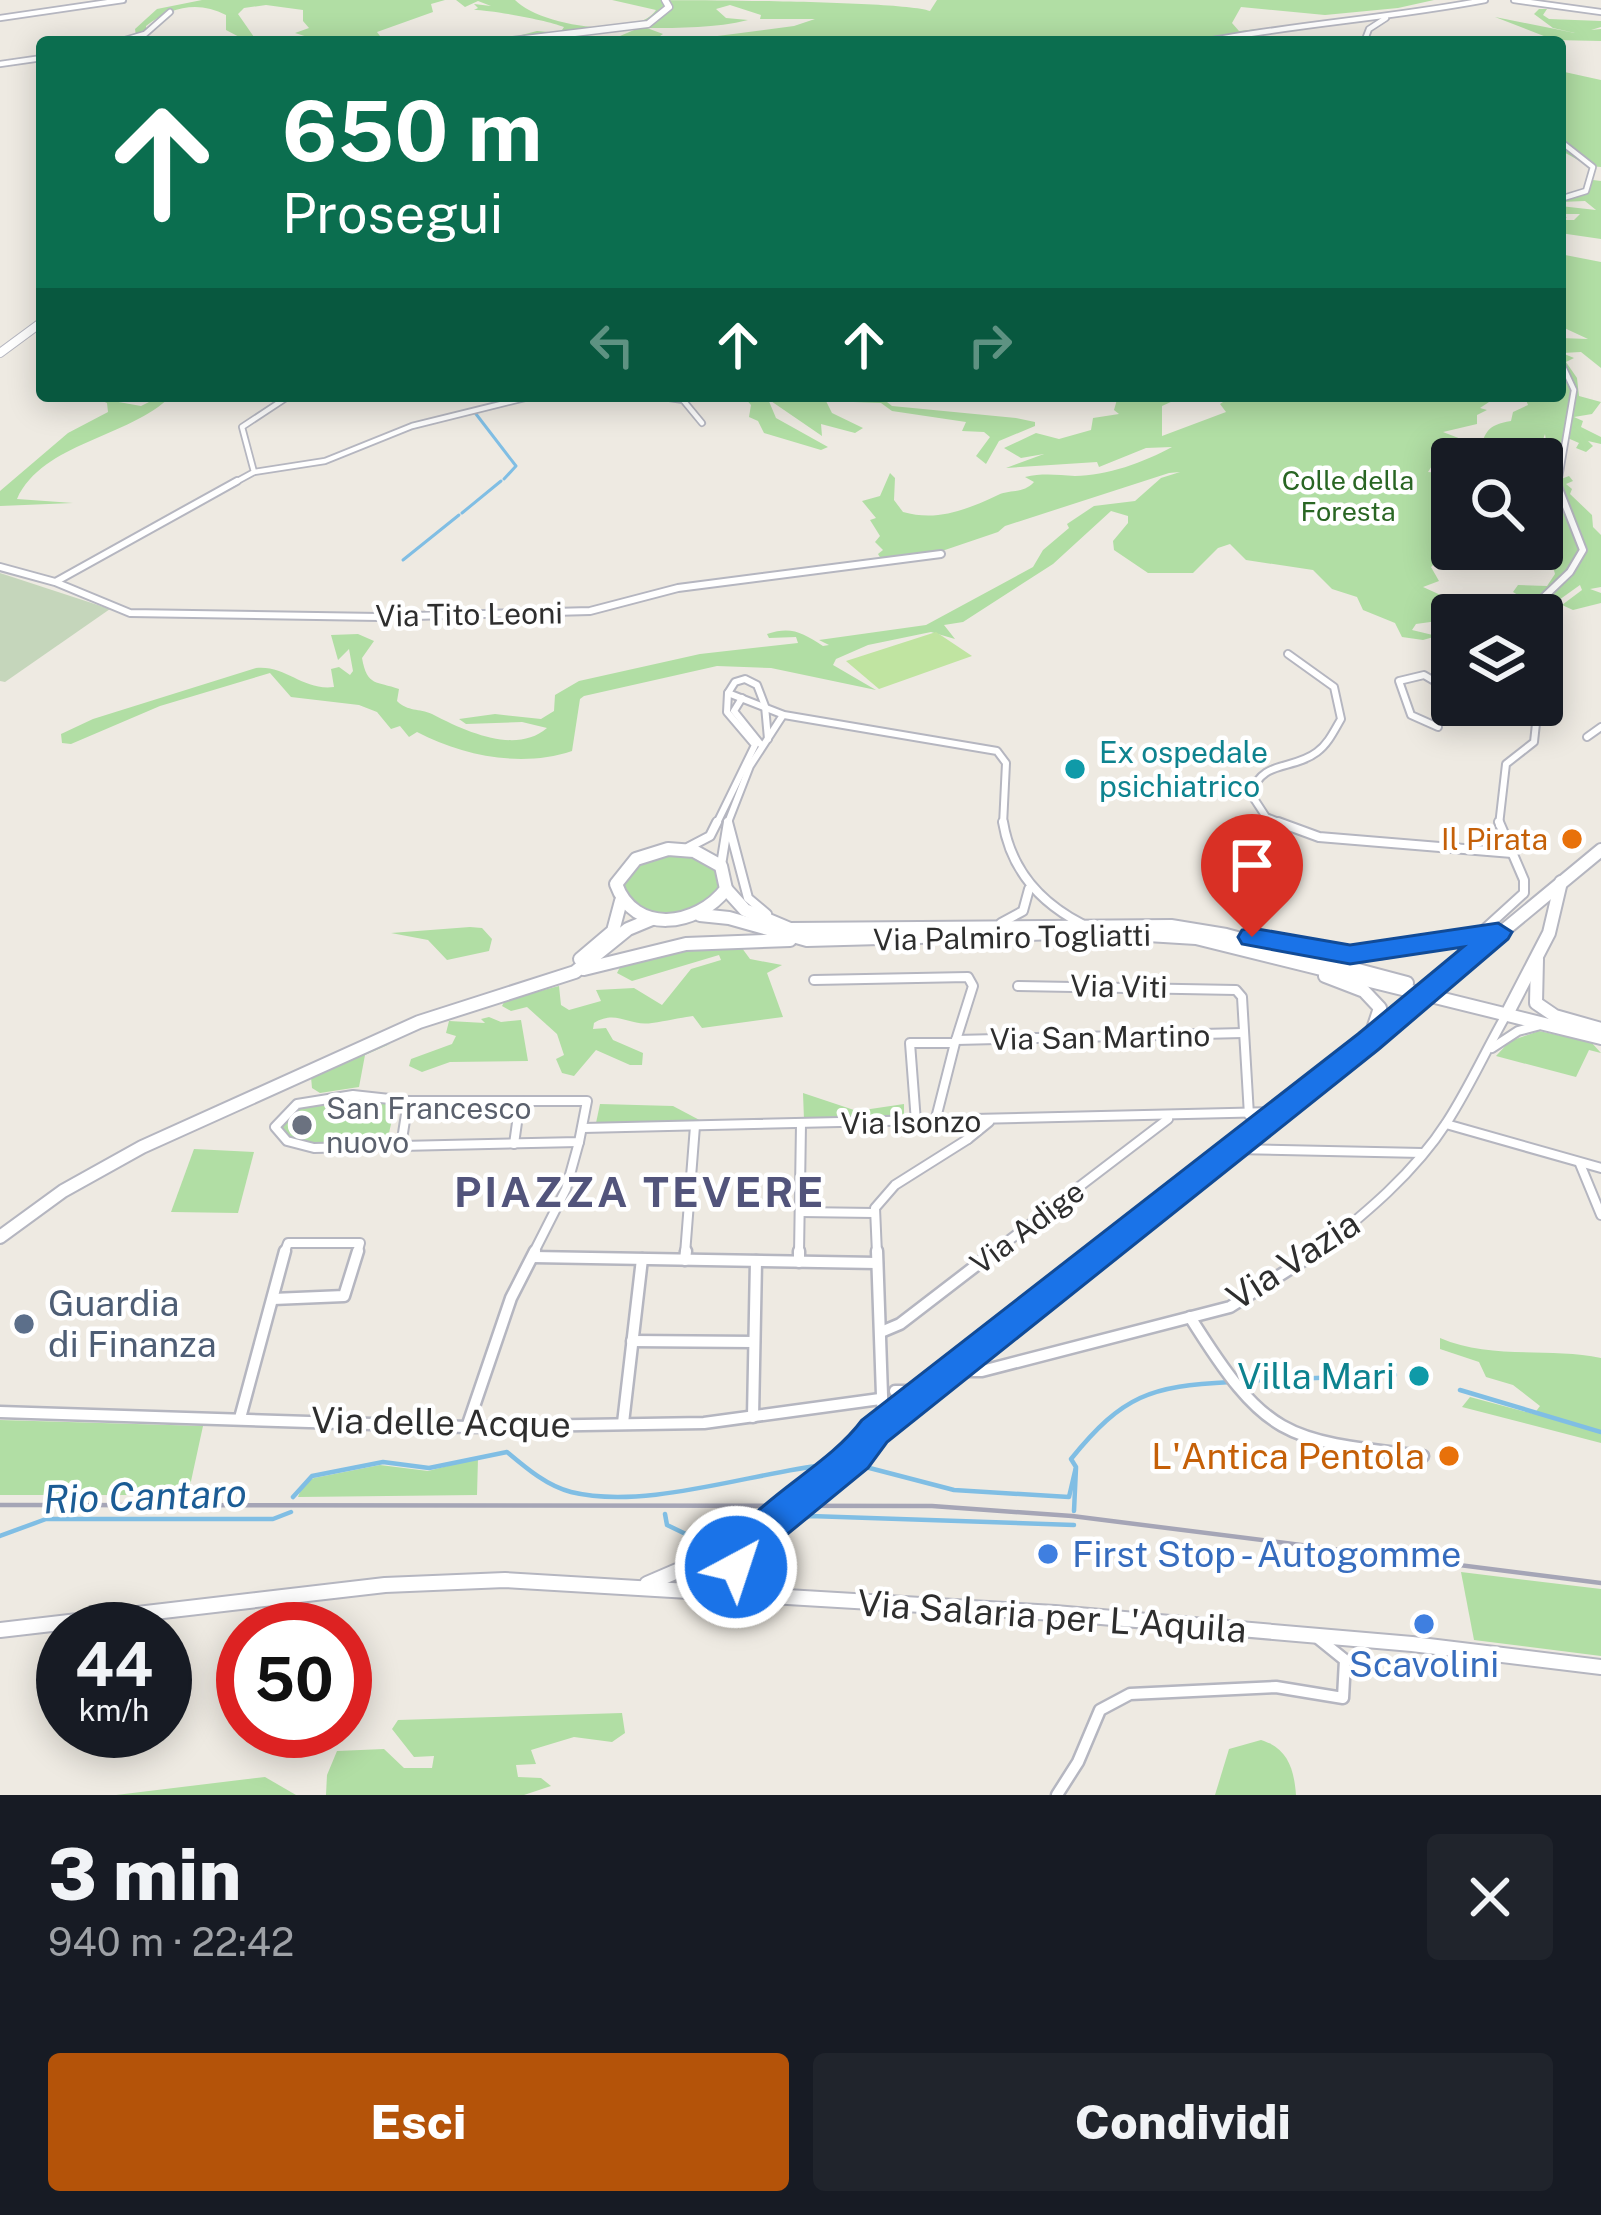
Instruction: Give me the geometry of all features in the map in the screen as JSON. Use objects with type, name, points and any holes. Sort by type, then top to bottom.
[{"type":"street","points":[[0,18],[123,0]]},
{"type":"street","points":[[550,36],[648,24],[669,7],[665,0]]},
{"type":"street","points":[[1233,36],[1485,0]]},
{"type":"street","points":[[1514,0],[1601,12]]},
{"type":"street","points":[[139,36],[170,12]]},
{"type":"street","points":[[1366,36],[1386,16]]},
{"type":"street","points":[[0,64],[36,59]]},
{"type":"street","points":[[1566,146],[1594,167],[1586,191],[1566,197]]},
{"type":"street","points":[[0,353],[36,326]]},
{"type":"street","points":[[1547,594],[1570,572],[1583,550],[1555,478],[1574,390],[1566,373]]},
{"type":"street","points":[[254,472],[242,427],[280,402]]},
{"type":"street","points":[[55,582],[254,472],[325,461],[412,426],[509,402]]},
{"type":"street","points":[[685,402],[702,423]]},
{"type":"street","name":"Via Tito Leoni","points":[[0,566],[55,582],[130,613],[270,618],[584,612],[678,588],[941,554]]},
{"type":"street","points":[[1288,654],[1334,687],[1341,719],[1316,753],[1269,766],[1257,777],[1251,794],[1266,817],[1319,837],[1512,853]]},
{"type":"street","points":[[1431,679],[1424,675],[1400,681],[1412,715],[1431,724]]},
{"type":"street","points":[[541,983],[567,970],[613,931],[621,901],[616,884],[624,867],[643,854],[682,849],[710,836],[755,745],[727,712],[728,693],[735,682],[754,682],[765,706],[768,739]]},
{"type":"street","points":[[728,693],[783,715],[997,751],[1006,763],[997,815],[1029,887],[1030,903],[1015,918],[969,928]]},
{"type":"street","points":[[743,697],[734,711],[760,738],[760,753]]},
{"type":"street","points":[[575,972],[628,929],[652,919],[700,915],[717,904],[726,889],[721,838],[783,715]]},
{"type":"street","points":[[1478,935],[1524,893],[1499,825],[1502,772],[1534,742],[1536,726]]},
{"type":"street","points":[[1587,737],[1601,727]]},
{"type":"street","points":[[728,818],[739,876],[752,903],[771,917],[820,931]]},
{"type":"street","points":[[682,849],[704,854],[721,866]]},
{"type":"street","points":[[710,1592],[715,1567],[742,1541],[1369,1042],[1601,850]]},
{"type":"street","points":[[1507,1014],[1537,959],[1561,882]]},
{"type":"street","points":[[1029,887],[1060,915],[1086,926]]},
{"type":"street","name":"Via Palmiro Togliatti","points":[[726,889],[746,910],[790,929],[1171,926],[1601,1036]]},
{"type":"street","points":[[621,901],[652,919]]},
{"type":"street","points":[[1536,903],[1548,910],[1544,938]]},
{"type":"street","name":"Via Palmiro Togliatti","points":[[700,915],[742,918],[800,940],[1132,933],[1220,938]]},
{"type":"street","points":[[1220,938],[1350,954],[1498,932]]},
{"type":"street","points":[[1220,938],[1364,991],[1380,1008],[1381,1016],[1369,1042]]},
{"type":"street","points":[[0,1237],[63,1191],[142,1147],[419,1022],[575,972],[686,944],[800,940]]},
{"type":"street","points":[[1537,959],[1536,1003],[1601,1036]]},
{"type":"street","points":[[814,980],[968,977],[973,986],[934,1122]]},
{"type":"street","points":[[1440,981],[1462,1003]]},
{"type":"street","name":"Via Viti","points":[[1018,986],[1236,990],[1242,997],[1244,1115]]},
{"type":"street","name":"Via Vazia","points":[[954,1370],[982,1372],[1190,1317],[1246,1299],[1310,1258],[1384,1197],[1424,1153],[1446,1124],[1507,1014]]},
{"type":"street","points":[[1486,1052],[1518,1031],[1549,1024]]},
{"type":"street","name":"Via San Martino","points":[[916,1122],[910,1043],[1243,1033]]},
{"type":"street","points":[[467,1427],[511,1298],[566,1189],[583,1128],[586,1101],[319,1096],[276,1120],[279,1135],[298,1146],[579,1142]]},
{"type":"street","points":[[401,1146],[407,1101]]},
{"type":"street","points":[[514,1144],[520,1101]]},
{"type":"street","name":"Via Isonzo","points":[[583,1128],[1277,1112]]},
{"type":"street","points":[[1244,1115],[1260,1125]]},
{"type":"street","points":[[1142,1118],[1147,1136]]},
{"type":"street","name":"Via Adige","points":[[880,1332],[900,1324],[1170,1118]]},
{"type":"street","points":[[968,1139],[972,1121]]},
{"type":"street","points":[[879,1428],[884,1381],[874,1213],[881,1196],[990,1121]]},
{"type":"street","points":[[799,1262],[801,1124]]},
{"type":"street","points":[[1446,1124],[1601,1168]]},
{"type":"street","points":[[685,1260],[695,1126]]},
{"type":"street","points":[[1231,1149],[1424,1153]]},
{"type":"street","points":[[1579,1162],[1601,1215]]},
{"type":"street","points":[[800,1213],[874,1213]]},
{"type":"street","points":[[240,1418],[288,1243],[359,1243],[344,1296],[273,1299]]},
{"type":"street","points":[[533,1258],[877,1263]]},
{"type":"street","points":[[622,1424],[643,1259]]},
{"type":"street","points":[[753,1417],[756,1261]]},
{"type":"street","points":[[1190,1317],[1238,1384],[1275,1423],[1302,1437],[1423,1456]]},
{"type":"street","points":[[632,1341],[754,1342]]},
{"type":"street","points":[[884,1381],[895,1391],[902,1411]]},
{"type":"street","points":[[895,1391],[933,1386]]},
{"type":"street","name":"Via delle Acque","points":[[0,1412],[467,1427],[753,1417],[881,1402],[902,1411]]},
{"type":"street","points":[[710,1592],[736,1567],[742,1541]]},
{"type":"street","points":[[638,1587],[689,1569],[742,1541]]},
{"type":"street","points":[[736,1567],[745,1580],[771,1596]]},
{"type":"street","name":"Via Salaria per L'Aquila","points":[[0,1630],[424,1581],[771,1596],[1316,1636],[1601,1667]]},
{"type":"street","points":[[1057,1795],[1078,1762],[1100,1710],[1130,1694],[1276,1687],[1343,1698],[1345,1660],[1316,1636]]},
{"type":"green space","points":[[202,0],[445,0],[431,4],[433,12],[377,32],[380,36],[304,36],[295,33],[309,28],[303,10],[266,5],[244,8],[238,14],[253,36],[237,36],[226,30],[226,15],[196,7],[156,19],[146,26],[147,36],[136,36],[135,29],[157,9]]},
{"type":"green space","points":[[456,0],[515,0],[564,23],[608,27],[645,20],[656,10],[612,0],[829,3],[930,11],[937,0],[1434,0],[1325,15],[1241,7],[1232,23],[1239,31],[1313,23],[1235,36],[717,36],[815,19],[760,19],[761,15],[730,5],[716,9],[726,18],[748,20],[647,28],[663,34],[660,36],[620,36],[654,21],[642,25],[543,36],[518,36],[537,31],[560,33],[564,27],[474,10],[478,8],[474,4],[491,6],[478,1],[465,7]]},
{"type":"green space","points":[[1547,9],[1543,15],[1549,19],[1601,21],[1601,27],[1591,30],[1601,29],[1601,41],[1544,36],[1495,17],[1575,33],[1553,28],[1534,14]]},
{"type":"green space","points":[[1566,72],[1601,80],[1601,167],[1566,153]]},
{"type":"green space","points":[[1593,180],[1601,181],[1601,239],[1566,234],[1566,220],[1580,214],[1566,214],[1566,207],[1596,210],[1585,201],[1566,202],[1582,195]]},
{"type":"green space","name":"Colle della Foresta","points":[[1566,255],[1601,262],[1601,368],[1581,352],[1566,353],[1566,338],[1588,339],[1566,329]]},
{"type":"green space","name":"Colle della Foresta","points":[[1566,362],[1577,378],[1579,396],[1601,402],[1592,414],[1574,417],[1583,421],[1581,427],[1601,437],[1601,444],[1588,441],[1593,446],[1586,452],[1563,436],[1567,445],[1563,446],[1563,438],[1546,438],[1545,434],[1544,438],[1485,438],[1496,425],[1511,421],[1513,412],[1527,402],[1566,402]]},
{"type":"green space","points":[[105,402],[141,406],[163,402],[46,465],[17,499],[73,503],[0,506],[0,491],[68,433],[108,412]]},
{"type":"green space","points":[[748,402],[769,402],[776,418],[828,447],[821,450],[764,433],[758,421],[749,417]]},
{"type":"green space","points":[[772,402],[826,402],[832,413],[863,428],[855,433],[821,424],[822,436]]},
{"type":"green space","points":[[854,402],[887,402],[1016,418],[1035,422],[1035,426],[999,441],[986,464],[976,456],[990,437],[984,432],[962,431],[966,422],[892,411],[881,403]]},
{"type":"green space","name":"Colle della Foresta","points":[[1116,402],[1171,402],[1162,406],[1162,436],[1226,412],[1223,402],[1489,402],[1480,408],[1487,410],[1477,415],[1477,424],[1443,432],[1458,438],[1431,438],[1431,570],[1439,581],[1423,587],[1438,594],[1431,594],[1431,622],[1416,624],[1412,630],[1431,638],[1402,637],[1395,623],[1363,610],[1357,597],[1332,589],[1313,570],[1246,560],[1230,544],[1218,548],[1193,573],[1148,573],[1114,550],[1113,541],[1128,523],[1128,516],[1111,511],[1053,564],[963,622],[944,625],[955,639],[931,632],[868,645],[836,659],[833,665],[876,690],[771,668],[717,666],[584,696],[572,751],[513,759],[473,753],[417,732],[409,737],[400,726],[391,729],[377,712],[359,705],[291,697],[270,673],[160,706],[71,744],[62,743],[61,734],[93,719],[256,668],[334,687],[331,669],[339,667],[350,675],[353,671],[349,649],[338,660],[331,635],[358,634],[374,641],[362,658],[367,674],[399,689],[401,704],[463,729],[508,740],[547,728],[522,722],[466,724],[459,719],[495,714],[541,719],[554,711],[555,695],[579,681],[700,654],[798,643],[796,637],[769,638],[767,634],[776,632],[796,632],[823,646],[829,645],[819,640],[926,625],[1033,567],[1043,550],[1069,528],[1067,524],[1094,506],[1135,501],[1161,478],[1180,472],[1005,526],[939,552],[881,559],[878,554],[883,550],[875,542],[880,536],[870,520],[876,518],[862,501],[880,496],[890,473],[895,478],[894,500],[903,512],[941,515],[1026,488],[1034,482],[1025,477],[1099,474],[1172,447],[1146,448],[1099,467],[1097,462],[1006,468],[1044,454],[1021,458],[1004,448],[1036,433],[1059,439],[1091,430],[1093,418],[1119,414],[1114,410]]},
{"type":"green space","points":[[1569,476],[1573,481],[1566,484],[1572,489],[1570,494],[1592,515],[1593,527],[1601,535],[1601,587],[1590,589],[1601,593],[1601,603],[1573,610],[1563,604],[1582,590],[1580,585],[1563,597],[1513,592],[1518,585],[1547,586],[1554,570],[1563,570],[1563,478]]},
{"type":"green space","points":[[0,573],[110,609],[0,681]]},
{"type":"green space","points":[[936,632],[972,656],[879,689],[846,661]]},
{"type":"green space","points":[[683,852],[717,868],[722,888],[687,915],[644,913],[621,890],[636,865]]},
{"type":"green space","points":[[482,928],[492,939],[489,951],[447,960],[428,940],[391,933]]},
{"type":"green space","points":[[739,944],[750,959],[782,965],[767,973],[783,1017],[702,1028],[693,1016],[644,1024],[616,1018],[594,1023],[593,1029],[606,1028],[613,1040],[643,1053],[642,1065],[630,1065],[596,1050],[574,1076],[562,1073],[556,1059],[564,1055],[557,1034],[527,1007],[511,1011],[502,1006],[505,1000],[559,986],[561,1005],[569,1010],[601,1001],[596,990],[634,988],[662,1005],[691,969],[721,960],[719,955],[632,981],[617,973],[622,963],[666,951]]},
{"type":"green space","points":[[481,1019],[501,1022],[521,1020],[528,1061],[450,1062],[422,1072],[409,1066],[411,1059],[452,1044],[456,1036],[446,1033],[449,1021],[485,1023]]},
{"type":"green space","points":[[1539,1031],[1591,1042],[1601,1053],[1589,1050],[1576,1077],[1496,1056],[1510,1041]]},
{"type":"green space","points":[[390,1044],[365,1055],[359,1087],[320,1093],[312,1088],[311,1077],[371,1048]]},
{"type":"green space","points":[[803,1093],[857,1111],[904,1104],[904,1119],[804,1120]]},
{"type":"green space","points":[[359,1097],[395,1106],[387,1142],[314,1145],[288,1135],[280,1126],[294,1108]]},
{"type":"green space","points":[[600,1104],[673,1106],[707,1124],[604,1125],[596,1123]]},
{"type":"green space","points":[[194,1149],[254,1152],[238,1213],[171,1212]]},
{"type":"green space","points":[[1440,1338],[1479,1349],[1601,1358],[1601,1443],[1462,1407],[1470,1397],[1534,1414],[1540,1406],[1513,1385],[1486,1377],[1479,1362],[1440,1349]]},
{"type":"green space","points":[[0,1420],[203,1426],[188,1495],[0,1495]]},
{"type":"green space","points":[[478,1458],[477,1495],[298,1497],[303,1484],[314,1478],[380,1465],[428,1471]]},
{"type":"green space","points":[[1461,1572],[1601,1589],[1601,1656],[1474,1640]]},
{"type":"green space","points":[[622,1713],[625,1733],[612,1742],[574,1737],[531,1750],[536,1764],[516,1765],[518,1777],[541,1778],[551,1786],[524,1795],[326,1795],[334,1758],[372,1758],[372,1750],[384,1749],[404,1768],[432,1768],[434,1756],[414,1757],[392,1729],[398,1720]]},
{"type":"green space","points":[[1261,1740],[1288,1760],[1296,1795],[1215,1795],[1229,1749]]},
{"type":"green space","points":[[265,1777],[296,1795],[116,1795]]},
{"type":"waterway","points":[[476,414],[516,466],[504,479]]},
{"type":"waterway","points":[[462,513],[501,481]]},
{"type":"waterway","points":[[403,560],[459,515]]},
{"type":"waterway","name":"Rio Cantaro","points":[[1241,1381],[1395,1375]]},
{"type":"waterway","name":"Rio Cantaro","points":[[858,1465],[954,1490],[1069,1497],[1076,1467],[1071,1459],[1123,1408],[1158,1391],[1231,1382]]},
{"type":"waterway","name":"Rio Cantaro","points":[[1460,1390],[1601,1432]]},
{"type":"waterway","name":"Rio Cantaro","points":[[293,1497],[312,1476],[383,1462],[429,1468],[507,1452],[554,1485],[600,1496],[664,1494],[824,1465]]},
{"type":"waterway","name":"Rio Cantaro","points":[[1074,1511],[1076,1468]]},
{"type":"waterway","name":"Rio Cantaro","points":[[0,1536],[46,1519],[273,1519],[291,1512]]},
{"type":"waterway","name":"Rio Cantaro","points":[[665,1514],[667,1525],[694,1538],[724,1542]]},
{"type":"waterway","name":"Rio Cantaro","points":[[769,1534],[810,1516],[1074,1525]]},
{"type":"railway","points":[[0,1505],[932,1506],[1072,1516],[1601,1583]]},
{"type":"place","name":"Ex ospedale psichiatrico","points":[[1075,769]]},
{"type":"place","name":"Il Pirata","points":[[1572,839]]},
{"type":"place","name":"San Francesco nuovo","points":[[302,1125]]},
{"type":"place","name":"Guardia di Finanza","points":[[24,1324]]},
{"type":"place","name":"Villa Mari","points":[[1419,1376]]},
{"type":"place","name":"L'Antica Pentola","points":[[1449,1456]]},
{"type":"place","name":"First Stop - Autogomme","points":[[1048,1554]]},
{"type":"place","name":"Scavolini","points":[[1424,1624]]},
{"type":"district","name":"PIAZZA TEVERE","points":[[640,1191]]},
{"type":"route","points":[[736,1567],[741,1549],[856,1457],[875,1431],[1369,1042],[1498,932],[1350,954],[1252,937]]}]
